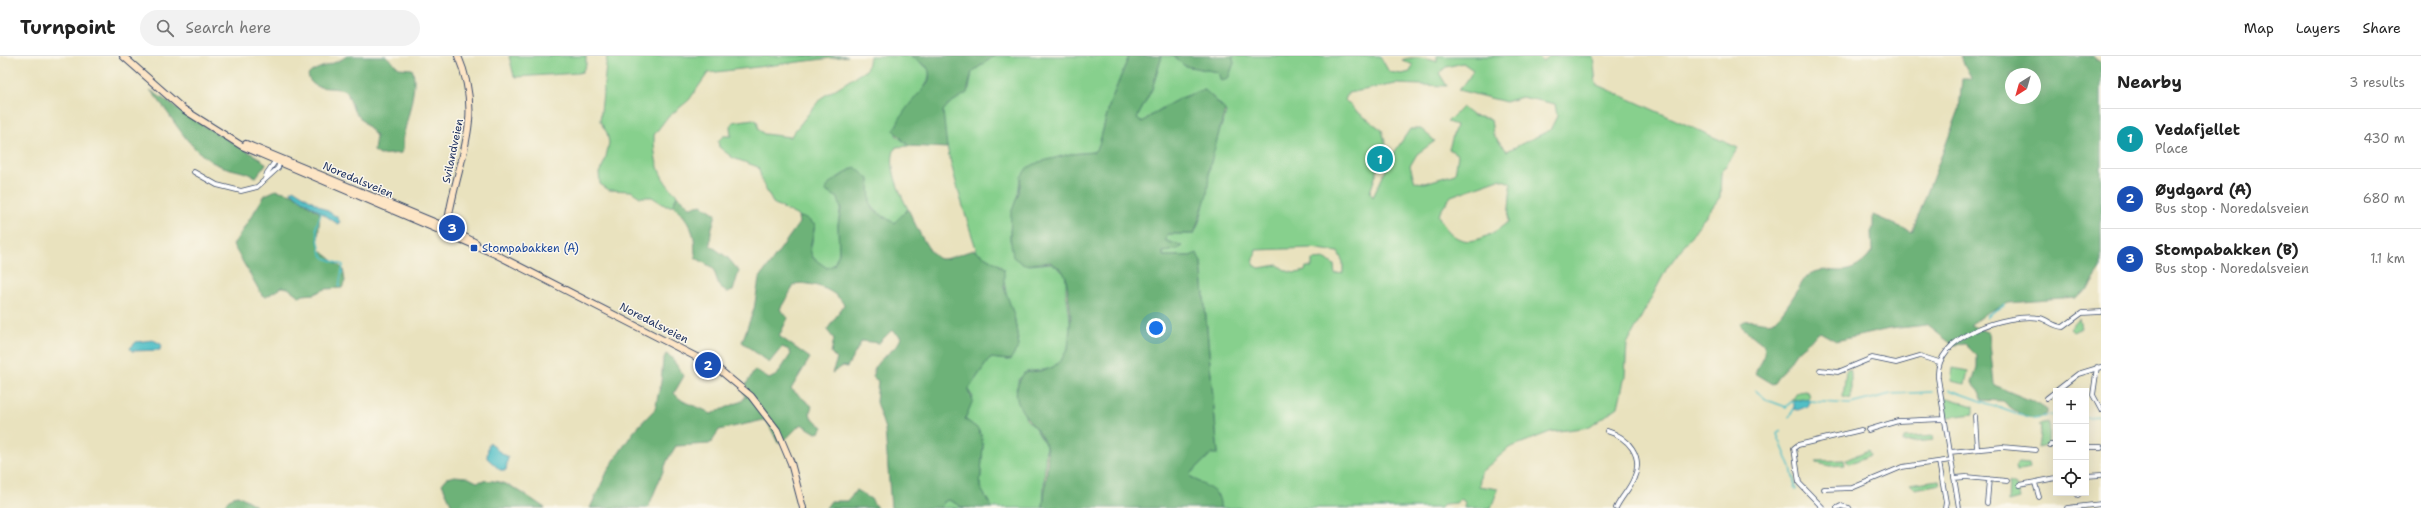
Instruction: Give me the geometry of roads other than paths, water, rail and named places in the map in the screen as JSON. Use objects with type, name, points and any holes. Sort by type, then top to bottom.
[{"type":"main road","name":"Noredalsveien","points":[[123,56],[174,103],[204,125],[228,138],[278,161],[442,228],[697,356],[736,381],[760,406],[780,435],[792,463],[803,508]]},
{"type":"main road","name":"Svilandveien","points":[[442,228],[468,140],[471,118],[468,83],[458,56]]},
{"type":"street","points":[[194,172],[217,185],[241,191],[257,187],[278,161]]},
{"type":"street","points":[[1959,508],[1938,378],[1939,362],[1950,346],[1989,323],[2038,318],[2062,327],[2080,314],[2101,312]]},
{"type":"street","points":[[1820,370],[1838,372],[1872,358],[1892,364],[1920,356],[1939,362]]},
{"type":"street","points":[[2047,398],[2078,374],[2099,367]]},
{"type":"street","points":[[2099,367],[2093,395],[2101,410]]},
{"type":"street","points":[[1974,416],[1977,449]]},
{"type":"street","points":[[1868,430],[1898,422],[1944,419]]},
{"type":"street","points":[[1823,508],[1799,483],[1794,448],[1798,444],[1861,430]]},
{"type":"street","points":[[1607,431],[1627,440],[1637,459],[1634,478],[1616,508]]},
{"type":"street","points":[[2089,447],[2101,447]]},
{"type":"street","points":[[1950,452],[2002,448],[2036,450]]},
{"type":"street","points":[[1824,489],[1852,488],[1867,484],[1896,469],[1951,460]]},
{"type":"street","points":[[1940,462],[1946,508]]},
{"type":"street","points":[[2089,476],[2101,475]]},
{"type":"street","points":[[1954,478],[2007,480]]},
{"type":"street","points":[[1987,503],[1989,479]]},
{"type":"street","points":[[2020,485],[2053,479]]},
{"type":"street","points":[[2035,483],[2039,498]]},
{"type":"street","points":[[2067,508],[2101,504]]},
{"type":"street","points":[[1837,508],[1841,506],[1849,508]]},
{"type":"water","points":[[293,189],[337,217],[340,222],[338,224],[291,192]]},
{"type":"water","points":[[153,340],[161,344],[160,350],[132,351],[130,348],[136,342]]},
{"type":"water","points":[[1809,399],[1810,402],[1808,406],[1798,410],[1794,409],[1794,401]]},
{"type":"water","points":[[490,442],[497,450],[508,457],[506,470],[500,470],[487,458]]},
{"type":"waterway","points":[[321,213],[316,227],[321,254],[325,258],[343,265],[339,287]]},
{"type":"waterway","points":[[1987,318],[1988,315],[2005,305]]},
{"type":"waterway","points":[[1755,390],[1767,400],[1786,407],[1791,402],[1796,403]]},
{"type":"waterway","points":[[1950,390],[2019,415],[2034,418],[2053,415]]},
{"type":"waterway","points":[[1809,401],[1850,404],[1891,394],[1932,392]]},
{"type":"waterway","points":[[1789,417],[1794,409]]},
{"type":"waterway","points":[[2089,417],[2101,416]]},
{"type":"waterway","points":[[1781,430],[1777,434],[1791,468],[1796,490]]},
{"type":"place","name":"Vedafjellet","points":[[1380,159]]},
{"type":"place","name":"Stompabakken (B)","points":[[452,228]]},
{"type":"place","name":"Stompabakken (A)","points":[[474,248]]},
{"type":"place","name":"Øydgard (A)","points":[[708,365]]}]
